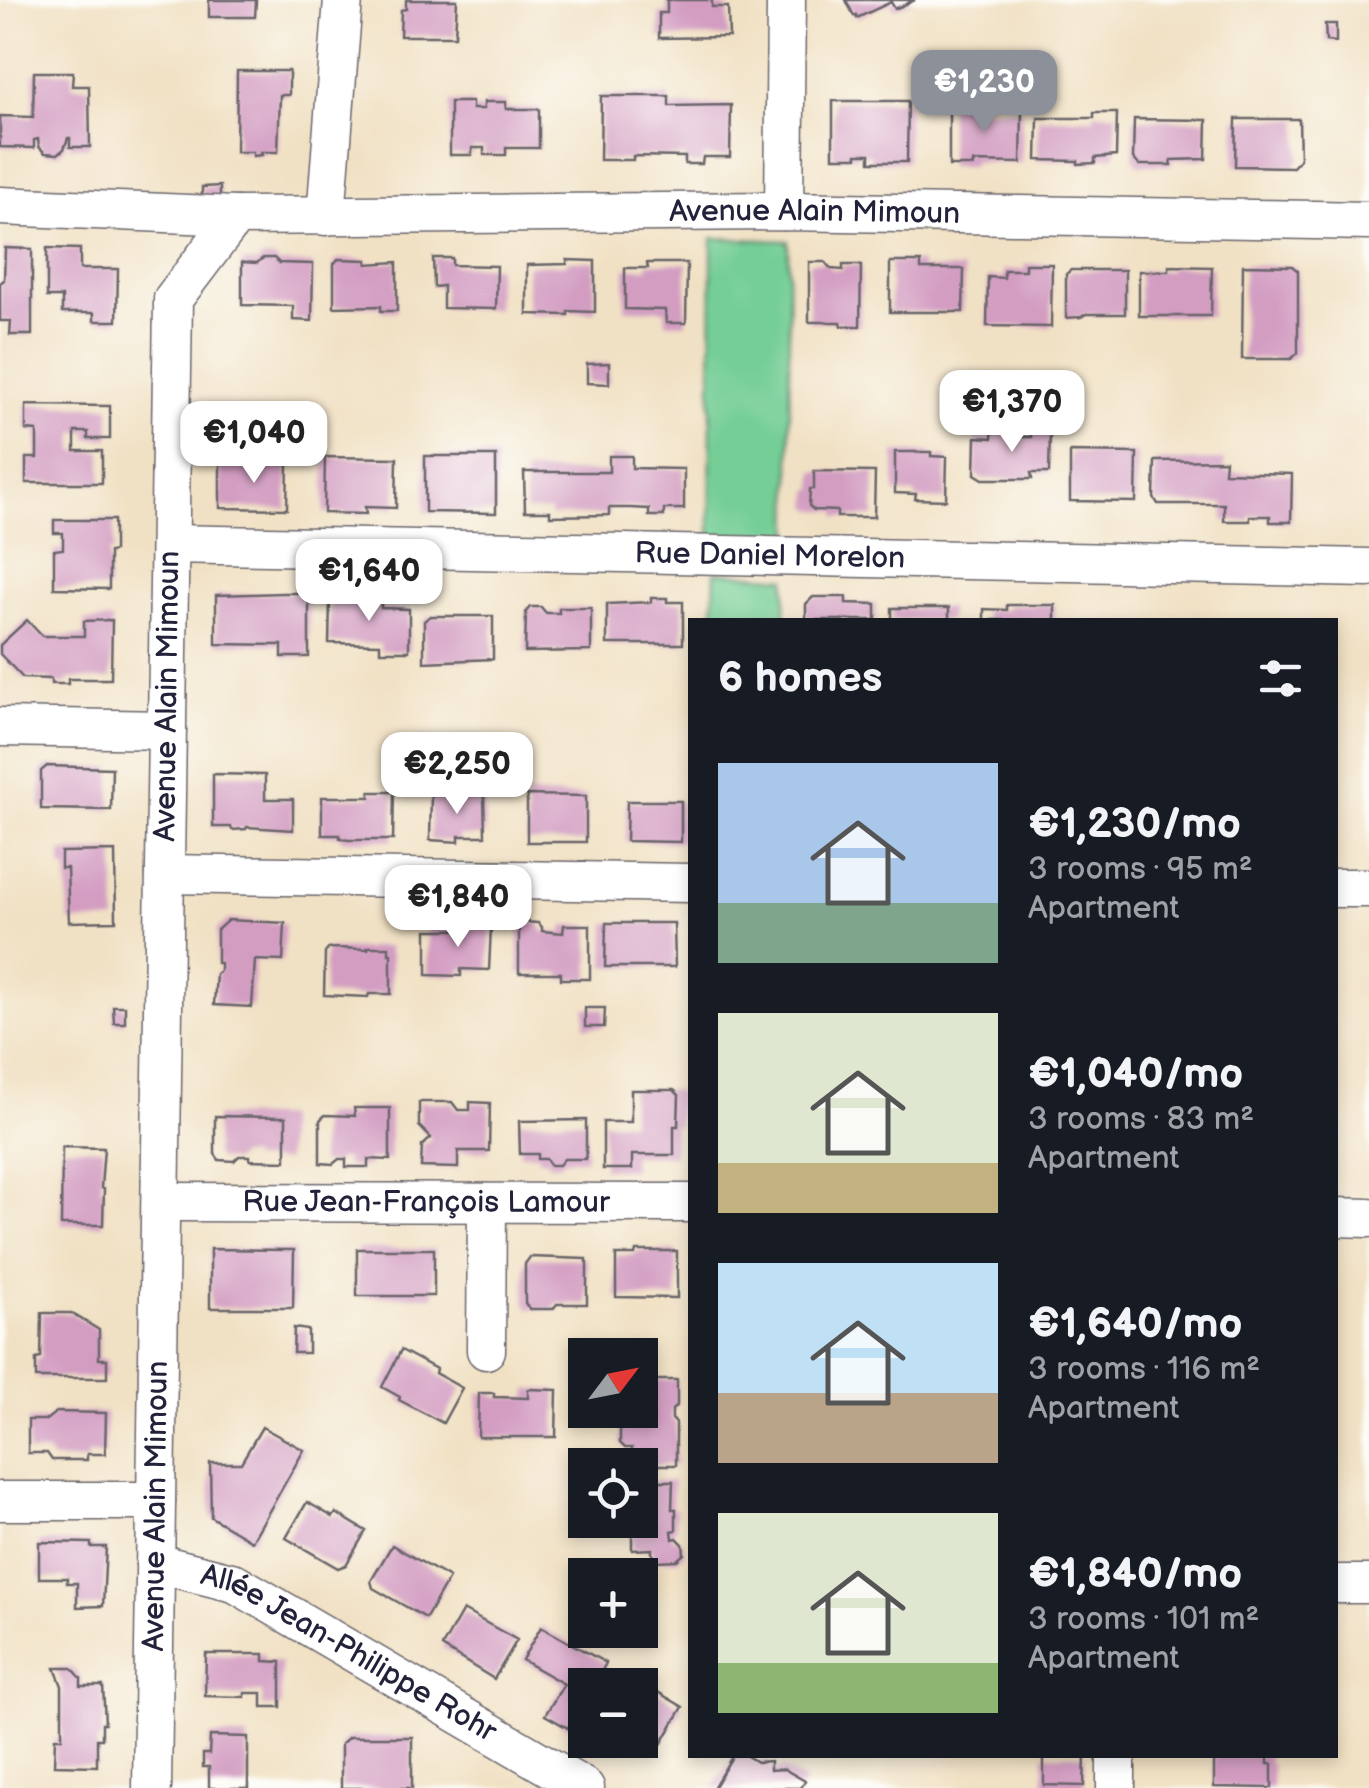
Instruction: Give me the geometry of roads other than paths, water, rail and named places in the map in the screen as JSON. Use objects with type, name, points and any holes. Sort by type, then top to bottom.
[{"type":"street","points":[[326,216],[343,0]]},
{"type":"street","points":[[784,211],[786,0]]},
{"type":"street","points":[[0,206],[236,216]]},
{"type":"street","name":"Avenue Alain Mimoun","points":[[152,1788],[173,299],[236,216],[784,211],[1369,221]]},
{"type":"street","name":"Rue Daniel Morelon","points":[[170,544],[1369,568]]},
{"type":"street","points":[[0,727],[167,730]]},
{"type":"street","points":[[165,874],[688,884]]},
{"type":"street","points":[[1338,888],[1369,888]]},
{"type":"street","name":"Rue Jean-François Lamour","points":[[160,1202],[688,1203]]},
{"type":"street","points":[[486,1350],[488,1203]]},
{"type":"street","points":[[1338,1217],[1369,1218]]},
{"type":"street","points":[[0,1502],[156,1501]]},
{"type":"street","name":"Allée Jean-Philippe Rohr","points":[[155,1563],[235,1584],[584,1788]]},
{"type":"street","points":[[1338,1584],[1369,1584]]},
{"type":"street","points":[[1116,1758],[1116,1788]]}]
